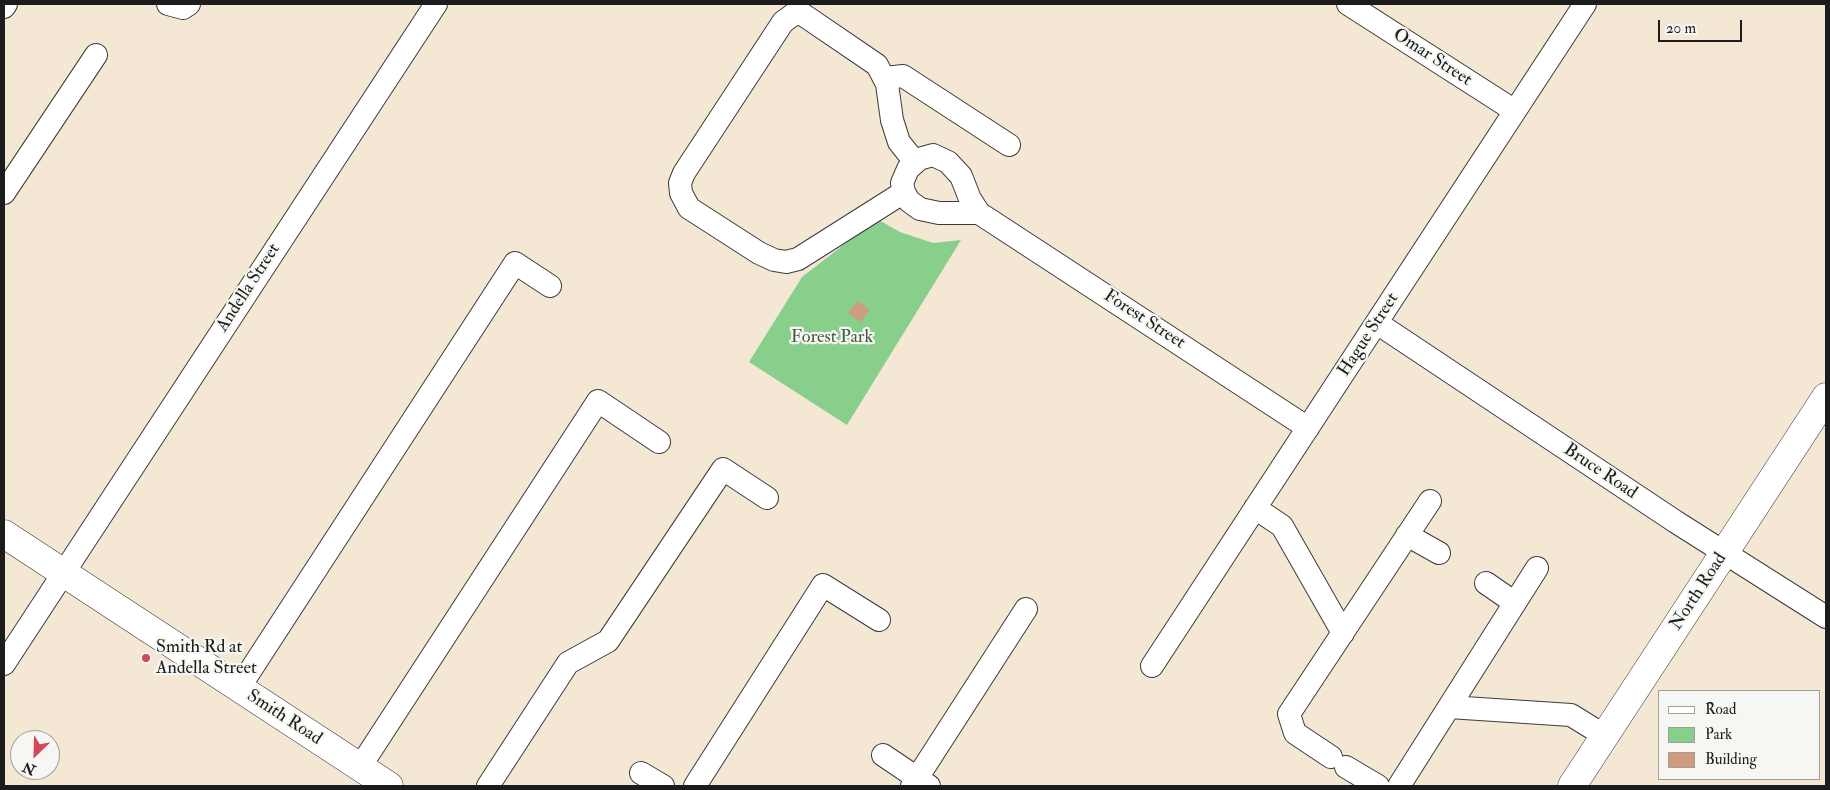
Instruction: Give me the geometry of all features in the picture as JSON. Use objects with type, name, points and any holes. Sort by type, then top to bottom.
[{"type":"street","points":[[168,4],[183,8],[189,4]]},
{"type":"street","name":"Andella Street","points":[[4,664],[436,4]]},
{"type":"street","name":"Omar Street","points":[[1348,4],[1514,111]]},
{"type":"street","name":"Hague Street","points":[[1152,666],[1585,4]]},
{"type":"street","points":[[904,192],[798,259],[786,262],[774,260],[759,253],[689,208],[680,193],[680,183],[684,172],[787,17],[802,14],[870,58],[885,78],[892,120],[898,142],[915,162],[908,168],[902,183],[909,201],[920,209],[939,213],[979,213]]},
{"type":"street","points":[[4,194],[96,55]]},
{"type":"street","points":[[885,78],[903,76],[1009,145]]},
{"type":"street","name":"Forest Street","points":[[915,162],[918,159],[933,155],[948,162],[960,176],[970,199],[979,213],[1308,428]]},
{"type":"street","points":[[239,688],[515,263],[550,286]]},
{"type":"street","name":"Bruce Road","points":[[1377,323],[1725,553],[1826,617]]},
{"type":"street","name":"North Road","points":[[1572,786],[1826,397]]},
{"type":"street","points":[[360,767],[598,401],[659,442]]},
{"type":"street","points":[[488,786],[568,663],[608,641],[723,469],[767,498]]},
{"type":"street","points":[[1378,786],[1295,733],[1289,714],[1430,501]]},
{"type":"street","points":[[1256,508],[1282,526],[1342,633]]},
{"type":"street","name":"Smith Road","points":[[4,534],[385,785]]},
{"type":"street","points":[[1407,535],[1439,553]]},
{"type":"street","points":[[1399,786],[1537,568]]},
{"type":"street","points":[[1486,583],[1515,603]]},
{"type":"street","points":[[695,786],[823,585],[879,620]]},
{"type":"street","points":[[882,755],[920,784],[1026,609]]},
{"type":"street","points":[[1449,707],[1572,715],[1605,736]]},
{"type":"street","points":[[641,773],[663,786]]},
{"type":"green space","name":"Forest Park","points":[[877,219],[900,232],[933,243],[961,240],[847,425],[749,362],[802,277]]},
{"type":"building","points":[[858,301],[870,310],[860,322],[848,313]]},
{"type":"place","name":"Smith Rd at Andella Street","points":[[146,658]]}]
